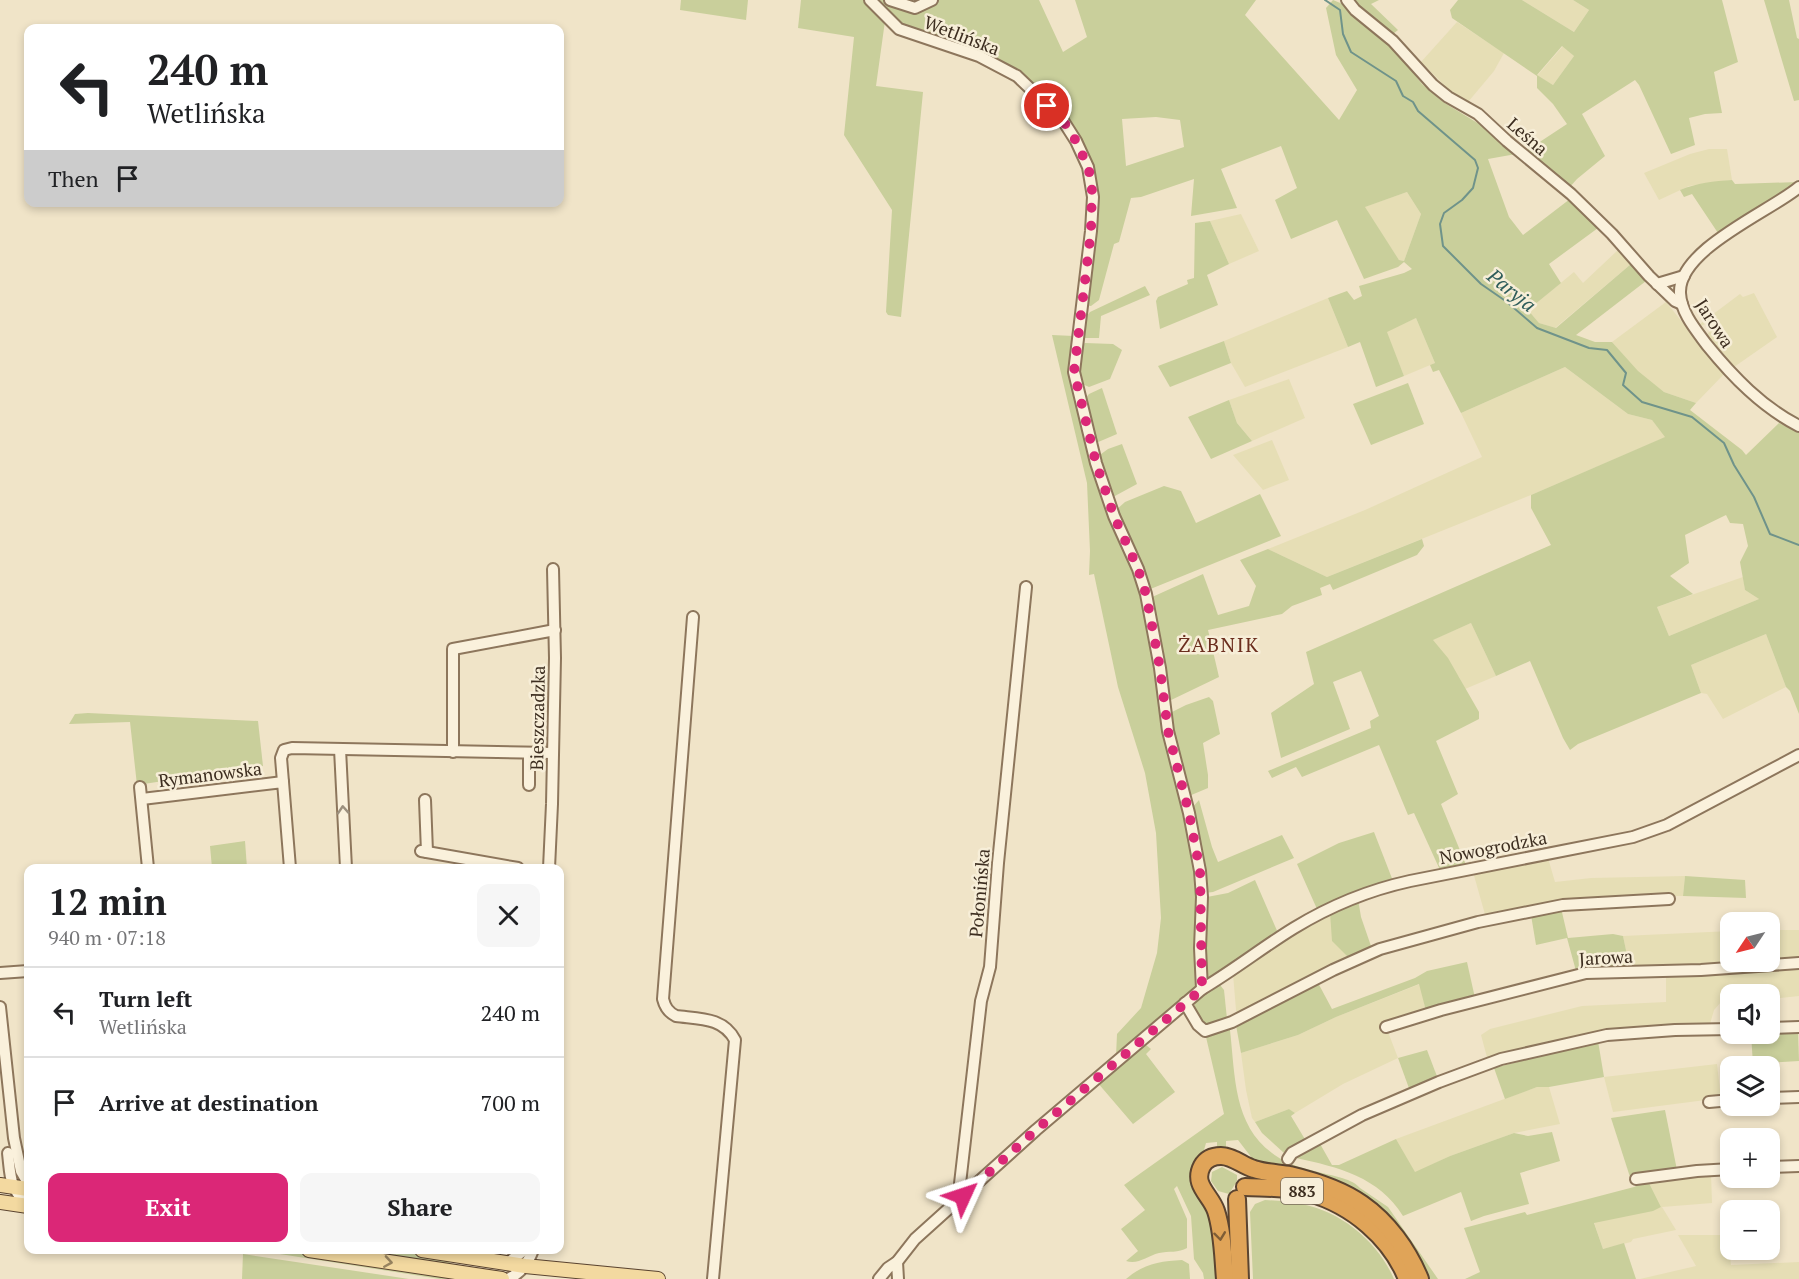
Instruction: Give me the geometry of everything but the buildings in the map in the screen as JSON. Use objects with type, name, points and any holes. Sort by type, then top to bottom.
[{"type":"highway","name":"883","points":[[1225,1279],[1216,1209],[1201,1188],[1199,1174],[1208,1160],[1222,1156],[1261,1171],[1312,1181],[1337,1190],[1364,1205],[1397,1239],[1420,1279]]},
{"type":"highway","points":[[1240,1279],[1241,1193],[1247,1175],[1244,1166]]},
{"type":"highway","name":"883","points":[[1207,1196],[1227,1202],[1241,1193],[1289,1189],[1310,1193],[1340,1205],[1375,1231],[1392,1252],[1407,1279]]},
{"type":"main road","points":[[7,1186],[24,1188]]},
{"type":"main road","points":[[0,1202],[24,1205]]},
{"type":"main road","points":[[336,1254],[502,1279]]},
{"type":"main road","points":[[448,1254],[525,1266],[658,1279]]},
{"type":"street","name":"Wetlińska","points":[[870,0],[899,29],[979,56],[1017,76],[1062,119],[1076,141],[1088,167],[1093,197],[1091,231],[1074,372],[1096,463],[1114,516],[1138,569],[1148,604],[1160,668],[1168,731],[1189,813],[1200,871],[1202,989]]},
{"type":"street","points":[[890,0],[915,8],[932,0]]},
{"type":"street","name":"Leśna","points":[[1347,0],[1355,10],[1393,41],[1433,85],[1448,97],[1478,114],[1571,194],[1612,234],[1657,284],[1675,301],[1682,304]]},
{"type":"street","points":[[1657,284],[1684,276],[1698,258],[1720,238],[1799,187]]},
{"type":"street","name":"Jarowa","points":[[1684,276],[1680,287],[1682,304],[1698,332],[1731,373],[1768,407],[1799,426]]},
{"type":"street","name":"Bieszczadzka","points":[[549,864],[553,753],[554,568]]},
{"type":"street","name":"Połonińska","points":[[958,1201],[981,1001],[990,967],[998,863],[1026,587]]},
{"type":"street","points":[[693,617],[663,999],[670,1013],[725,1025],[735,1040],[713,1279]]},
{"type":"street","points":[[453,752],[453,649],[555,630]]},
{"type":"street","name":"Rymanowska","points":[[290,864],[281,758],[284,750],[292,748],[553,753]]},
{"type":"street","points":[[340,749],[346,864]]},
{"type":"street","points":[[529,753],[529,785]]},
{"type":"street","name":"Nowogrodzka","points":[[1202,989],[1293,928],[1333,907],[1392,885],[1633,837],[1667,825],[1799,755]]},
{"type":"street","name":"Rymanowska","points":[[148,864],[141,793],[283,782]]},
{"type":"street","points":[[425,800],[424,852],[494,864]]},
{"type":"street","points":[[1185,1003],[1198,1025],[1205,1031],[1232,1022],[1332,970],[1380,949],[1478,922],[1563,905],[1669,899]]},
{"type":"street","name":"Jarowa","points":[[1386,1028],[1441,1010],[1586,973],[1701,970],[1799,963]]},
{"type":"street","points":[[0,973],[24,971]]},
{"type":"street","points":[[879,1279],[888,1268],[896,1273],[915,1239],[1036,1130],[1202,989]]},
{"type":"street","points":[[0,1007],[14,1138],[24,1176]]},
{"type":"street","points":[[1780,1028],[1799,1027]]},
{"type":"street","points":[[1288,1159],[1292,1153],[1362,1115],[1439,1082],[1501,1059],[1607,1035],[1720,1029]]},
{"type":"street","points":[[1780,1098],[1799,1097]]},
{"type":"street","points":[[1709,1102],[1720,1101]]},
{"type":"street","points":[[0,1163],[8,1154],[14,1138]]},
{"type":"street","points":[[0,1197],[10,1182],[8,1154]]},
{"type":"street","points":[[1780,1167],[1799,1166]]},
{"type":"street","points":[[1636,1179],[1720,1170]]},
{"type":"street","points":[[7,1186],[21,1171]]},
{"type":"street","points":[[7,1186],[24,1202]]},
{"type":"street","points":[[508,1263],[520,1254]]},
{"type":"street","points":[[507,1279],[515,1276],[525,1266],[532,1254]]},
{"type":"street","points":[[537,1254],[551,1268]]},
{"type":"shaded area","points":[[1522,0],[1573,0],[1589,10],[1574,32]]},
{"type":"shaded area","points":[[1457,22],[1504,53],[1494,71],[1468,102],[1452,93],[1421,62]]},
{"type":"shaded area","points":[[1563,46],[1574,56],[1553,85],[1537,76]]},
{"type":"shaded area","points":[[1709,149],[1727,149],[1732,180],[1689,186],[1659,200],[1644,173],[1690,154]]},
{"type":"shaded area","points":[[1407,192],[1421,214],[1404,261],[1399,260],[1364,207]]},
{"type":"shaded area","points":[[1241,214],[1259,251],[1229,264],[1210,221]]},
{"type":"shaded area","points":[[1618,250],[1631,264],[1555,328],[1539,323],[1528,310],[1574,272],[1583,283]]},
{"type":"shaded area","points":[[1754,293],[1777,337],[1734,367],[1707,334],[1712,330],[1707,323],[1701,326],[1700,324],[1740,294],[1743,297]]},
{"type":"shaded area","points":[[1328,298],[1348,347],[1245,387],[1231,363],[1224,341]]},
{"type":"shaded area","points":[[1666,302],[1724,374],[1696,403],[1664,392],[1638,372],[1612,342]]},
{"type":"shaded area","points":[[1416,318],[1435,363],[1404,376],[1386,331]]},
{"type":"shaded area","points":[[1565,367],[1628,414],[1652,420],[1666,437],[1531,495],[1327,577],[1268,549],[1365,510],[1482,457],[1461,413]]},
{"type":"shaded area","points":[[1289,379],[1305,418],[1252,441],[1237,423],[1229,400]]},
{"type":"shaded area","points":[[1272,440],[1289,480],[1263,490],[1233,455]]},
{"type":"shaded area","points":[[1743,577],[1745,590],[1759,599],[1669,636],[1657,607]]},
{"type":"shaded area","points":[[1471,623],[1496,676],[1465,689],[1432,640]]},
{"type":"shaded area","points":[[1766,634],[1786,687],[1723,719],[1707,694],[1701,693],[1691,665]]},
{"type":"shaded area","points":[[1548,858],[1555,882],[1591,878],[1685,876],[1683,896],[1486,918],[1473,872]]},
{"type":"shaded area","points":[[1330,912],[1349,958],[1238,1016],[1233,974],[1296,931]]},
{"type":"shaded area","points":[[1780,930],[1799,930],[1799,960],[1780,961]]},
{"type":"shaded area","points":[[1720,932],[1720,964],[1630,969],[1623,936]]},
{"type":"shaded area","points":[[1799,966],[1799,996],[1780,998],[1780,984],[1720,984],[1720,1003],[1714,1010],[1710,1024],[1612,1031],[1488,1061],[1481,1035],[1490,1029],[1582,1006],[1666,1002],[1666,974],[1720,971],[1780,972],[1780,967]]},
{"type":"shaded area","points":[[1420,984],[1426,1011],[1385,1024],[1398,1058],[1343,1084],[1295,1113],[1289,1109],[1255,1122],[1252,1118],[1246,1090],[1241,1053],[1298,1035],[1336,1017]]},
{"type":"shaded area","points":[[1717,1064],[1720,1098],[1613,1112],[1604,1077]]},
{"type":"shaded area","points":[[1537,1087],[1549,1087],[1560,1124],[1514,1133],[1450,1156],[1415,1173],[1396,1139]]},
{"type":"shaded area","points":[[1711,1173],[1712,1203],[1662,1207],[1676,1230],[1633,1239],[1631,1242],[1603,1249],[1594,1222],[1661,1207],[1648,1181]]},
{"type":"shaded area","points":[[1678,1235],[1720,1235],[1720,1260],[1730,1260],[1731,1265],[1799,1262],[1799,1279],[1640,1279],[1696,1266]]},
{"type":"green space","points":[[681,0],[748,0],[746,20],[680,10]]},
{"type":"green space","points":[[801,0],[865,0],[885,21],[876,86],[923,92],[901,317],[888,315],[886,312],[892,210],[844,135],[854,37],[798,28]]},
{"type":"green space","points":[[874,0],[884,0],[902,8],[921,11],[937,0],[1039,0],[1063,52],[1087,37],[1075,0],[1256,0],[1245,15],[1339,120],[1357,90],[1336,55],[1326,8],[1333,0],[1345,5],[1388,41],[1422,84],[1443,102],[1489,130],[1516,154],[1488,159],[1509,217],[1523,235],[1570,199],[1598,228],[1549,264],[1561,283],[1528,310],[1539,323],[1556,328],[1631,264],[1646,281],[1576,335],[1595,342],[1612,342],[1638,371],[1664,392],[1696,403],[1690,410],[1746,455],[1779,423],[1799,433],[1799,714],[1766,634],[1691,665],[1701,693],[1578,744],[1570,750],[1530,661],[1496,676],[1471,623],[1433,640],[1448,658],[1479,712],[1479,719],[1436,741],[1458,794],[1441,804],[1466,865],[1440,870],[1414,813],[1408,815],[1379,745],[1302,777],[1296,767],[1272,778],[1268,771],[1371,728],[1370,721],[1379,716],[1361,671],[1333,682],[1350,729],[1281,758],[1271,713],[1314,684],[1306,652],[1551,545],[1531,508],[1531,495],[1665,437],[1652,420],[1628,414],[1565,367],[1461,413],[1439,370],[1433,372],[1430,365],[1435,363],[1416,318],[1387,332],[1404,376],[1376,387],[1360,342],[1348,347],[1328,298],[1347,291],[1354,300],[1362,296],[1359,286],[1412,269],[1404,262],[1398,267],[1364,279],[1337,220],[1291,239],[1275,200],[1297,188],[1281,146],[1221,169],[1237,208],[1191,216],[1194,179],[1141,197],[1131,198],[1119,242],[1114,244],[1099,300],[1091,306],[1084,305],[1094,211],[1077,139],[1019,75],[904,28]],"holes":[[[1156,117],[1180,120],[1184,147],[1126,166],[1122,119]],[[1407,192],[1421,214],[1404,261],[1399,260],[1365,207]],[[1726,515],[1730,523],[1743,524],[1748,546],[1740,562],[1745,590],[1759,599],[1669,636],[1657,607],[1693,594],[1670,576],[1689,563],[1685,535]]]},
{"type":"green space","points":[[1352,0],[1379,0],[1371,4],[1398,30],[1393,34],[1366,14]]},
{"type":"green space","points":[[1458,0],[1522,0],[1574,32],[1589,10],[1573,0],[1722,0],[1738,62],[1714,72],[1722,113],[1689,118],[1695,145],[1671,154],[1635,80],[1582,114],[1605,156],[1569,188],[1526,151],[1567,124],[1553,104],[1537,88],[1537,76],[1452,18],[1450,10]],"holes":[[[1562,46],[1574,56],[1553,85],[1537,75]]]},
{"type":"green space","points":[[1764,0],[1789,0],[1799,39],[1799,100],[1794,101]]},
{"type":"green space","points":[[1732,180],[1735,184],[1798,182],[1718,233],[1692,194],[1684,197],[1680,190],[1706,183]]},
{"type":"green space","points":[[1210,221],[1229,264],[1207,275],[1218,305],[1160,329],[1156,301],[1158,297],[1188,284],[1187,280],[1194,278],[1195,223]]},
{"type":"green space","points":[[1145,286],[1150,295],[1101,316],[1099,338],[1081,338],[1083,321],[1090,312]]},
{"type":"green space","points":[[1052,335],[1074,336],[1073,377],[1141,599],[1192,849],[1196,891],[1196,988],[1116,1056],[1117,1034],[1141,1008],[1157,953],[1161,918],[1156,833],[1145,773],[1118,687],[1094,574],[1089,575],[1087,483]]},
{"type":"green space","points":[[1224,341],[1231,363],[1170,387],[1158,366]]},
{"type":"green space","points":[[1085,343],[1113,344],[1122,350],[1110,379],[1089,387],[1080,383],[1077,376],[1082,345]]},
{"type":"green space","points":[[1408,383],[1424,424],[1371,445],[1353,404]]},
{"type":"green space","points":[[1102,388],[1117,434],[1096,443],[1085,399],[1089,394]]},
{"type":"green space","points":[[1229,400],[1237,423],[1252,441],[1211,459],[1188,417]]},
{"type":"green space","points":[[1122,444],[1137,484],[1113,497],[1097,457],[1108,449]]},
{"type":"green space","points":[[1164,486],[1181,491],[1196,523],[1260,494],[1281,536],[1148,590],[1116,510],[1125,502]]},
{"type":"green space","points":[[1422,539],[1424,546],[1417,555],[1333,590],[1330,584],[1320,588],[1322,595],[1292,606],[1282,614],[1208,630],[1219,677],[1167,702],[1150,598],[1203,574],[1218,615],[1249,606],[1256,586],[1240,560],[1268,549],[1327,577]]},
{"type":"green space","points":[[1209,697],[1213,701],[1220,734],[1203,743],[1208,788],[1189,796],[1168,714]]},
{"type":"green space","points":[[75,714],[258,721],[263,766],[137,785],[130,722],[69,724]]},
{"type":"green space","points":[[1199,800],[1218,862],[1282,835],[1294,858],[1213,892],[1205,893],[1191,809]]},
{"type":"green space","points":[[1374,832],[1393,881],[1357,891],[1317,909],[1297,864],[1339,843]]},
{"type":"green space","points":[[245,841],[247,864],[212,864],[210,846]]},
{"type":"green space","points":[[1685,876],[1745,880],[1746,898],[1683,896]]},
{"type":"green space","points":[[1255,880],[1278,933],[1211,980],[1205,980],[1204,901],[1207,897],[1228,893]]},
{"type":"green space","points":[[1358,899],[1361,917],[1372,949],[1349,958],[1332,941],[1330,912]]},
{"type":"green space","points":[[1561,908],[1568,938],[1613,934],[1623,936],[1630,969],[1576,971],[1567,938],[1536,945],[1531,915]]},
{"type":"green space","points":[[1467,962],[1475,998],[1426,1011],[1419,984],[1336,1017],[1298,1035],[1241,1053],[1236,1025],[1317,981],[1332,1009],[1415,978],[1427,971]]},
{"type":"green space","points":[[1220,985],[1224,990],[1227,1019],[1214,1027],[1202,1026],[1194,1002],[1211,988]]},
{"type":"green space","points":[[1230,1030],[1241,1108],[1258,1140],[1272,1153],[1291,1164],[1348,1180],[1388,1207],[1438,1279],[1425,1279],[1416,1257],[1255,1162],[1238,1140],[1226,1141],[1226,1148],[1217,1148],[1217,1142],[1206,1143],[1193,1178],[1195,1192],[1211,1222],[1218,1279],[1204,1279],[1194,1259],[1191,1216],[1177,1186],[1174,1189],[1187,1219],[1187,1248],[1159,1253],[1139,1261],[1126,1261],[1138,1251],[1121,1229],[1145,1210],[1124,1185],[1224,1114],[1206,1037],[1207,1034]]},
{"type":"green space","points":[[1798,1031],[1799,1061],[1780,1062],[1780,1056],[1752,1056],[1752,1044],[1780,1044],[1780,1032]]},
{"type":"green space","points":[[1598,1041],[1604,1077],[1537,1087],[1505,1099],[1494,1068]]},
{"type":"green space","points":[[1141,1045],[1146,1045],[1151,1049],[1146,1054],[1175,1092],[1133,1124],[1097,1082]]},
{"type":"green space","points":[[1427,1050],[1438,1079],[1410,1091],[1398,1058]]},
{"type":"green space","points":[[1289,1109],[1295,1113],[1291,1116],[1306,1141],[1284,1153],[1262,1133],[1255,1122]]},
{"type":"green space","points":[[1665,1110],[1677,1170],[1630,1177],[1611,1118]]},
{"type":"green space","points":[[1552,1132],[1560,1161],[1520,1173],[1529,1204],[1471,1221],[1461,1192],[1403,1216],[1382,1192],[1370,1183],[1342,1170],[1296,1158],[1299,1153],[1319,1142],[1332,1165],[1339,1165],[1396,1139],[1415,1172],[1450,1156],[1514,1133],[1528,1136]]},
{"type":"green space","points":[[1222,1167],[1237,1175],[1237,1181],[1229,1194],[1218,1191],[1211,1181],[1212,1172]]},
{"type":"green space","points":[[1648,1181],[1661,1207],[1653,1211],[1594,1223],[1603,1249],[1624,1243],[1636,1279],[1465,1279],[1480,1272],[1464,1228],[1525,1212],[1527,1215],[1634,1187]]},
{"type":"green space","points":[[1265,1200],[1302,1204],[1317,1208],[1344,1221],[1368,1241],[1387,1265],[1394,1279],[1253,1279],[1250,1212],[1255,1204]]},
{"type":"green space","points":[[243,1254],[409,1279],[242,1279]]},
{"type":"green space","points":[[280,1254],[303,1254],[448,1276],[450,1279]]},
{"type":"green space","points":[[370,1254],[418,1254],[447,1258],[451,1265]]},
{"type":"green space","points":[[1182,1260],[1189,1264],[1190,1279],[1126,1279],[1152,1264]]},
{"type":"waterway","name":"Paryja","points":[[1325,0],[1340,10],[1343,34],[1351,52],[1396,81],[1403,96],[1413,102],[1418,111],[1475,160],[1478,168],[1473,188],[1462,200],[1444,213],[1440,224],[1443,246],[1481,284],[1507,302],[1537,328],[1589,348],[1607,350],[1626,373],[1623,385],[1642,402],[1692,417],[1724,443],[1734,465],[1754,497],[1770,534],[1799,545]]},
{"type":"district","name":"ŻABNIK","points":[[1219,644]]},
{"type":"route","points":[[963,1196],[1036,1130],[1202,989],[1200,871],[1189,813],[1168,731],[1160,668],[1146,594],[1138,569],[1114,516],[1096,463],[1074,372],[1091,231],[1092,184],[1088,167],[1076,141],[1062,119],[1047,106]]}]
